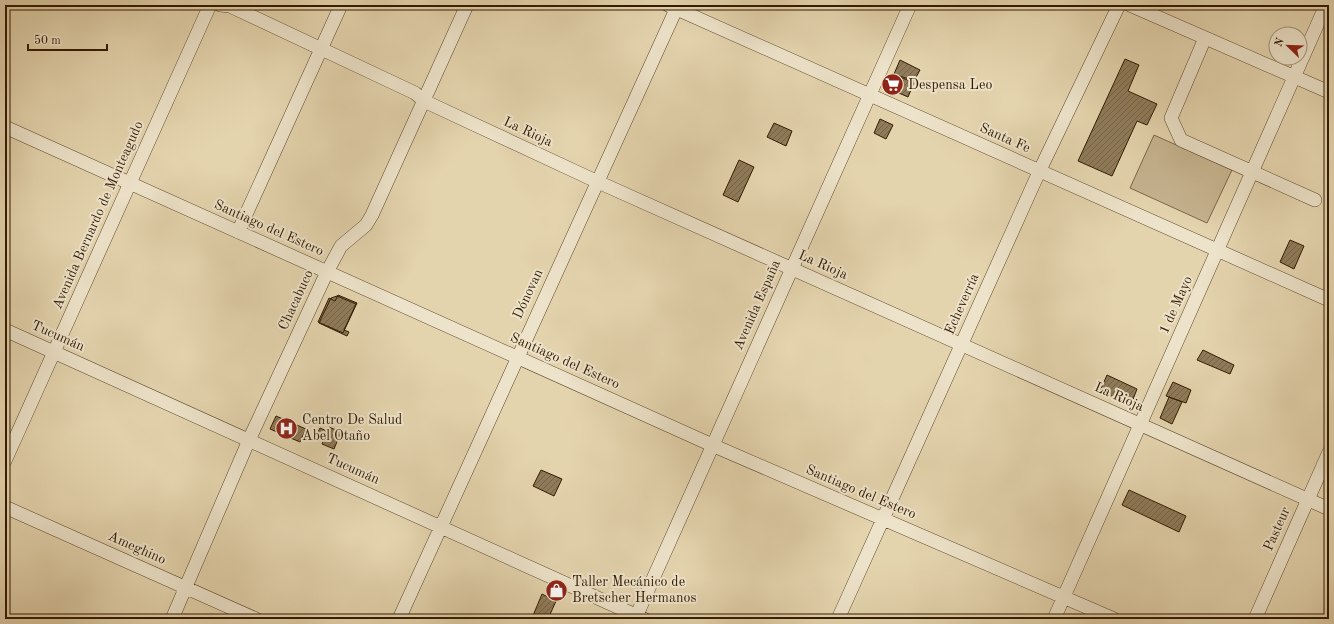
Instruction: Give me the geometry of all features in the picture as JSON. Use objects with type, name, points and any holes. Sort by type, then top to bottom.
[{"type":"street","name":"Avenida Bernardo de Monteagudo","points":[[5,461],[210,5]]},
{"type":"street","name":"La Rioja","points":[[220,5],[230,6],[322,49],[415,93],[424,101],[598,182],[1329,509]]},
{"type":"street","points":[[238,232],[342,5]]},
{"type":"street","name":"Chacabuco","points":[[172,619],[249,440],[327,272],[341,246],[366,225],[372,215],[467,5]]},
{"type":"street","name":"Avenida España","points":[[638,618],[712,444],[910,5]]},
{"type":"street","name":"Echeverría","points":[[838,619],[1039,172],[1119,5]]},
{"type":"street","points":[[1130,5],[1329,92]]},
{"type":"street","name":"1 de Mayo","points":[[1054,619],[1218,250],[1251,171],[1326,5]]},
{"type":"street","name":"Santa Fe","points":[[674,6],[1039,172],[1329,300]]},
{"type":"street","name":"Dónovan","points":[[399,619],[598,182],[674,6]]},
{"type":"street","points":[[1205,38],[1170,118],[1181,140],[1315,200]]},
{"type":"street","name":"Santiago del Estero","points":[[5,127],[712,444],[1114,619]]},
{"type":"street","name":"Tucumán","points":[[5,330],[441,526],[638,618]]},
{"type":"street","name":"Pasteur","points":[[1255,619],[1329,452]]},
{"type":"street","name":"Ameghino","points":[[5,507],[256,619]]},
{"type":"shaded area","points":[[1154,135],[1232,170],[1207,223],[1130,188]]},
{"type":"building","points":[[1125,59],[1139,65],[1128,91],[1157,104],[1147,125],[1137,121],[1112,176],[1078,161]]},
{"type":"building","points":[[900,60],[920,70],[914,81],[894,74]]},
{"type":"building","points":[[894,74],[914,83],[908,97],[892,90],[890,83]]},
{"type":"building","points":[[880,119],[893,125],[886,139],[874,133]]},
{"type":"building","points":[[774,123],[792,131],[786,146],[767,137]]},
{"type":"building","points":[[739,160],[754,167],[738,202],[723,195]]},
{"type":"building","points":[[1290,240],[1304,246],[1294,269],[1280,262]]},
{"type":"building","points":[[338,295],[357,303],[343,333],[318,322],[329,298],[335,301]]},
{"type":"building","points":[[337,296],[356,304],[344,330],[349,332],[347,336],[319,323],[331,298]]},
{"type":"building","points":[[1203,350],[1234,365],[1230,374],[1197,360]]},
{"type":"building","points":[[1107,375],[1137,389],[1132,402],[1127,403],[1100,391]]},
{"type":"building","points":[[1173,382],[1191,390],[1186,403],[1166,396]]},
{"type":"building","points":[[1169,397],[1182,402],[1172,424],[1160,418]]},
{"type":"building","points":[[276,416],[306,429],[300,442],[270,429]]},
{"type":"building","points":[[329,427],[341,432],[334,449],[322,444],[324,439],[316,436],[320,428],[327,431]]},
{"type":"building","points":[[541,470],[562,479],[554,496],[533,486]]},
{"type":"building","points":[[1129,490],[1186,516],[1179,532],[1122,505]]},
{"type":"building","points":[[542,594],[556,601],[548,619],[534,619],[532,618]]},
{"type":"place","name":"Despensa Leo","points":[[893,85]]},
{"type":"place","name":"Centro De Salud Abel Otaño","points":[[286,428]]},
{"type":"place","name":"Taller Mecánico de Bretscher Hermanos","points":[[557,590]]}]
